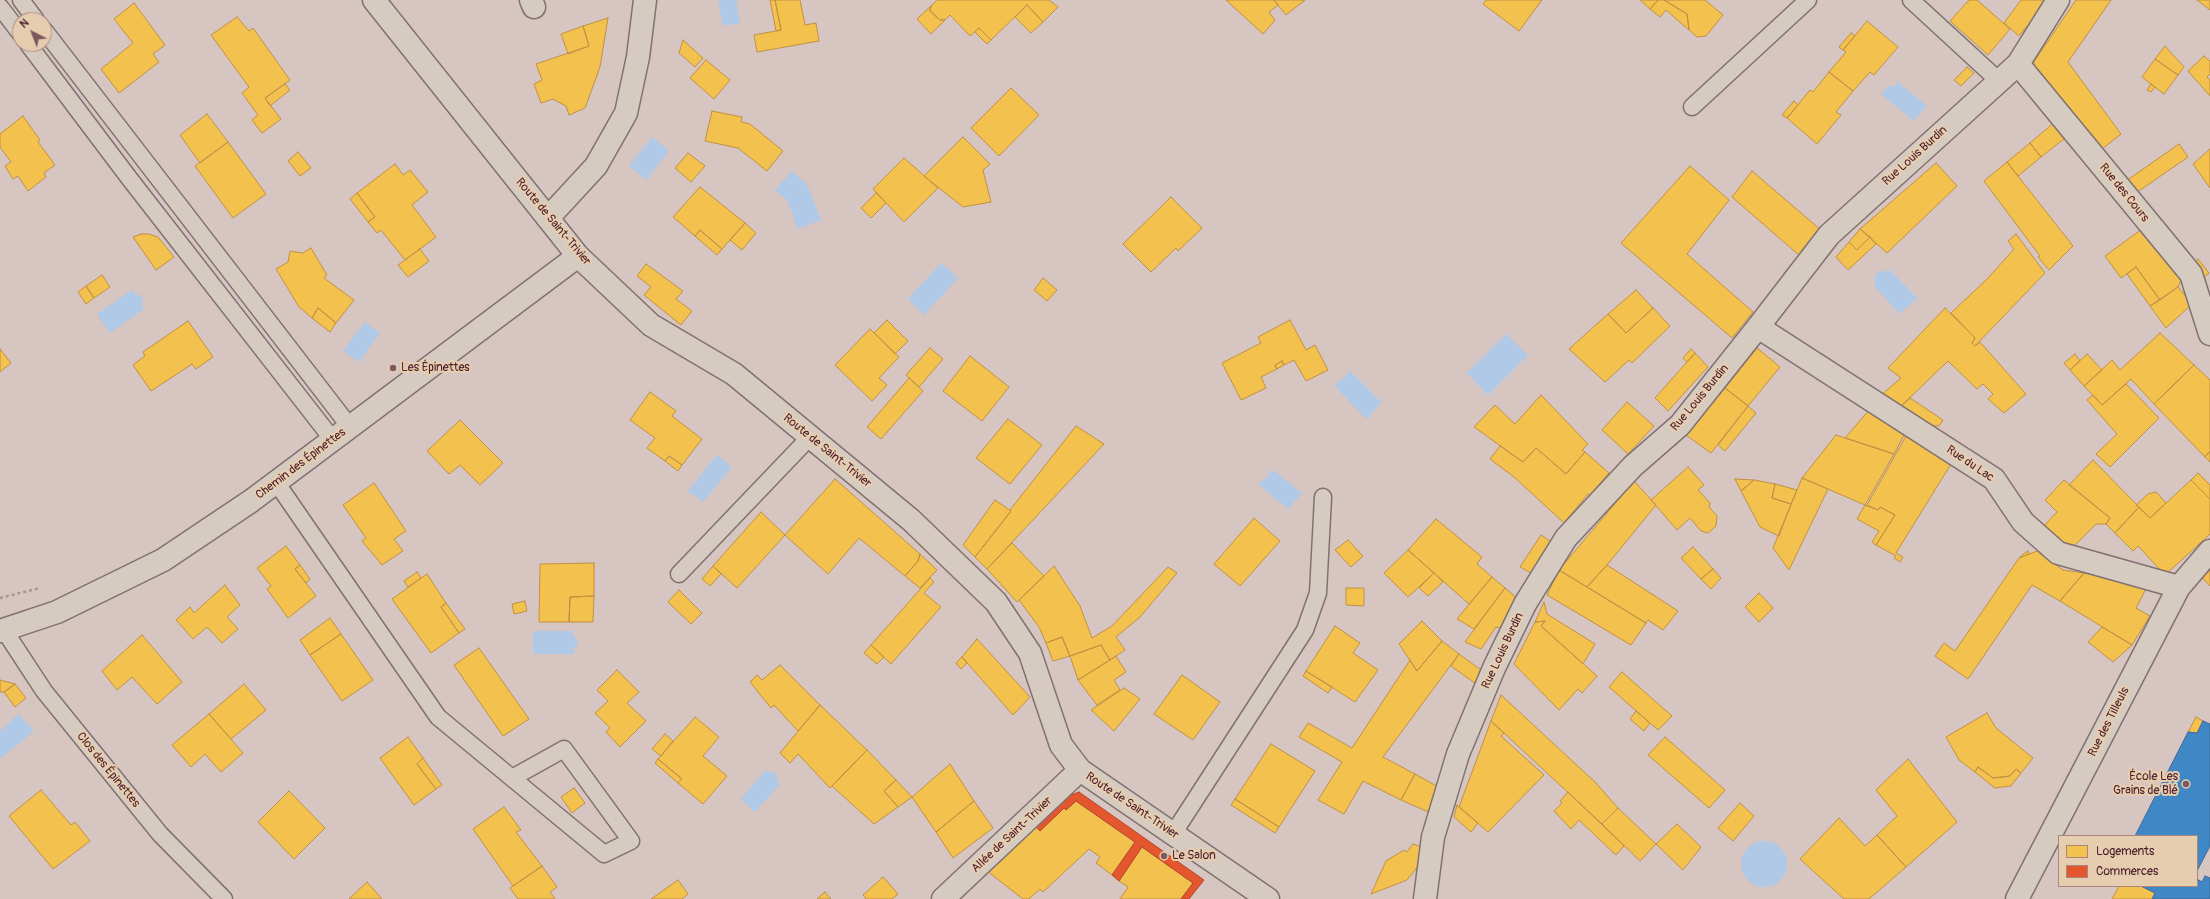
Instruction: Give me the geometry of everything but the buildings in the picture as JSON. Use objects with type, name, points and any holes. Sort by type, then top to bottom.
[{"type":"street","name":"Route de Saint-Trivier","points":[[374,0],[578,256],[651,325],[734,374],[809,438],[911,520],[996,602],[1030,653],[1060,745],[1080,770],[1268,899]]},
{"type":"street","points":[[548,218],[596,166],[626,113],[638,57],[645,0]]},
{"type":"street","name":"Rue Louis Burdin","points":[[1425,899],[1433,837],[1458,754],[1494,668],[1525,604],[1566,538],[1633,466],[1680,425],[1758,327],[1828,235],[2018,64],[2058,0]]},
{"type":"street","name":"Rue des Cours","points":[[2018,64],[2191,274],[2210,334]]},
{"type":"street","name":"Chemin des Épinettes","points":[[2,630],[57,612],[163,560],[276,482],[578,256]]},
{"type":"street","name":"Rue du Lac","points":[[1758,327],[1994,479],[2024,522],[2058,554],[2179,587]]},
{"type":"street","name":"Rue des Tilleuls","points":[[2017,899],[2179,587],[2210,551]]},
{"type":"street","name":"Allée de Saint-Trivier","points":[[943,899],[1080,770]]},
{"type":"lane","points":[[21,0],[30,12]]},
{"type":"lane","points":[[1692,107],[1808,0]]},
{"type":"lane","points":[[1911,0],[1999,81]]},
{"type":"lane","points":[[0,7],[12,23]]},
{"type":"lane","points":[[52,40],[350,427]]},
{"type":"lane","points":[[34,52],[129,178],[333,440]]},
{"type":"lane","points":[[678,574],[809,438]]},
{"type":"lane","points":[[276,482],[438,717],[604,854],[631,841],[564,749],[512,778]]},
{"type":"lane","points":[[1173,834],[1305,630],[1318,593],[1323,497]]},
{"type":"lane","name":"Clos des Épinettes","points":[[2,630],[44,691],[155,827],[224,899]]},
{"type":"water","points":[[718,0],[736,0],[740,23],[723,26]]},
{"type":"water","points":[[1898,82],[1927,106],[1914,121],[1881,94],[1888,85],[1894,87]]},
{"type":"water","points":[[652,137],[669,151],[646,180],[629,166]]},
{"type":"water","points":[[792,171],[807,184],[821,220],[798,229],[787,200],[775,190]]},
{"type":"water","points":[[941,263],[958,278],[924,315],[908,299]]},
{"type":"water","points":[[1881,270],[1884,272],[1890,270],[1917,298],[1900,314],[1874,286],[1876,281],[1874,276]]},
{"type":"water","points":[[132,290],[135,294],[140,295],[143,298],[142,305],[144,309],[110,333],[97,314]]},
{"type":"water","points":[[365,322],[380,333],[359,362],[343,351]]},
{"type":"water","points":[[1506,334],[1528,355],[1488,395],[1467,373]]},
{"type":"water","points":[[1350,371],[1381,402],[1368,418],[1365,418],[1335,386]]},
{"type":"water","points":[[717,455],[732,467],[703,502],[688,491]]},
{"type":"water","points":[[1273,470],[1302,493],[1288,509],[1259,485]]},
{"type":"water","points":[[533,631],[573,631],[573,635],[578,642],[574,649],[574,654],[533,654]]},
{"type":"water","points":[[19,714],[34,731],[0,759],[0,731]]},
{"type":"water","points":[[765,771],[775,773],[780,784],[755,812],[741,799]]},
{"type":"water","points":[[1759,841],[1769,841],[1777,845],[1783,851],[1787,859],[1787,869],[1783,877],[1777,883],[1769,887],[1759,887],[1751,883],[1745,877],[1741,869],[1741,859],[1745,851],[1751,845]]},
{"type":"place","name":"Les Épinettes","points":[[393,368]]},
{"type":"place","name":"École Les Grains de Blé","points":[[2186,784]]},
{"type":"place","name":"Le Salon","points":[[1164,856]]}]
